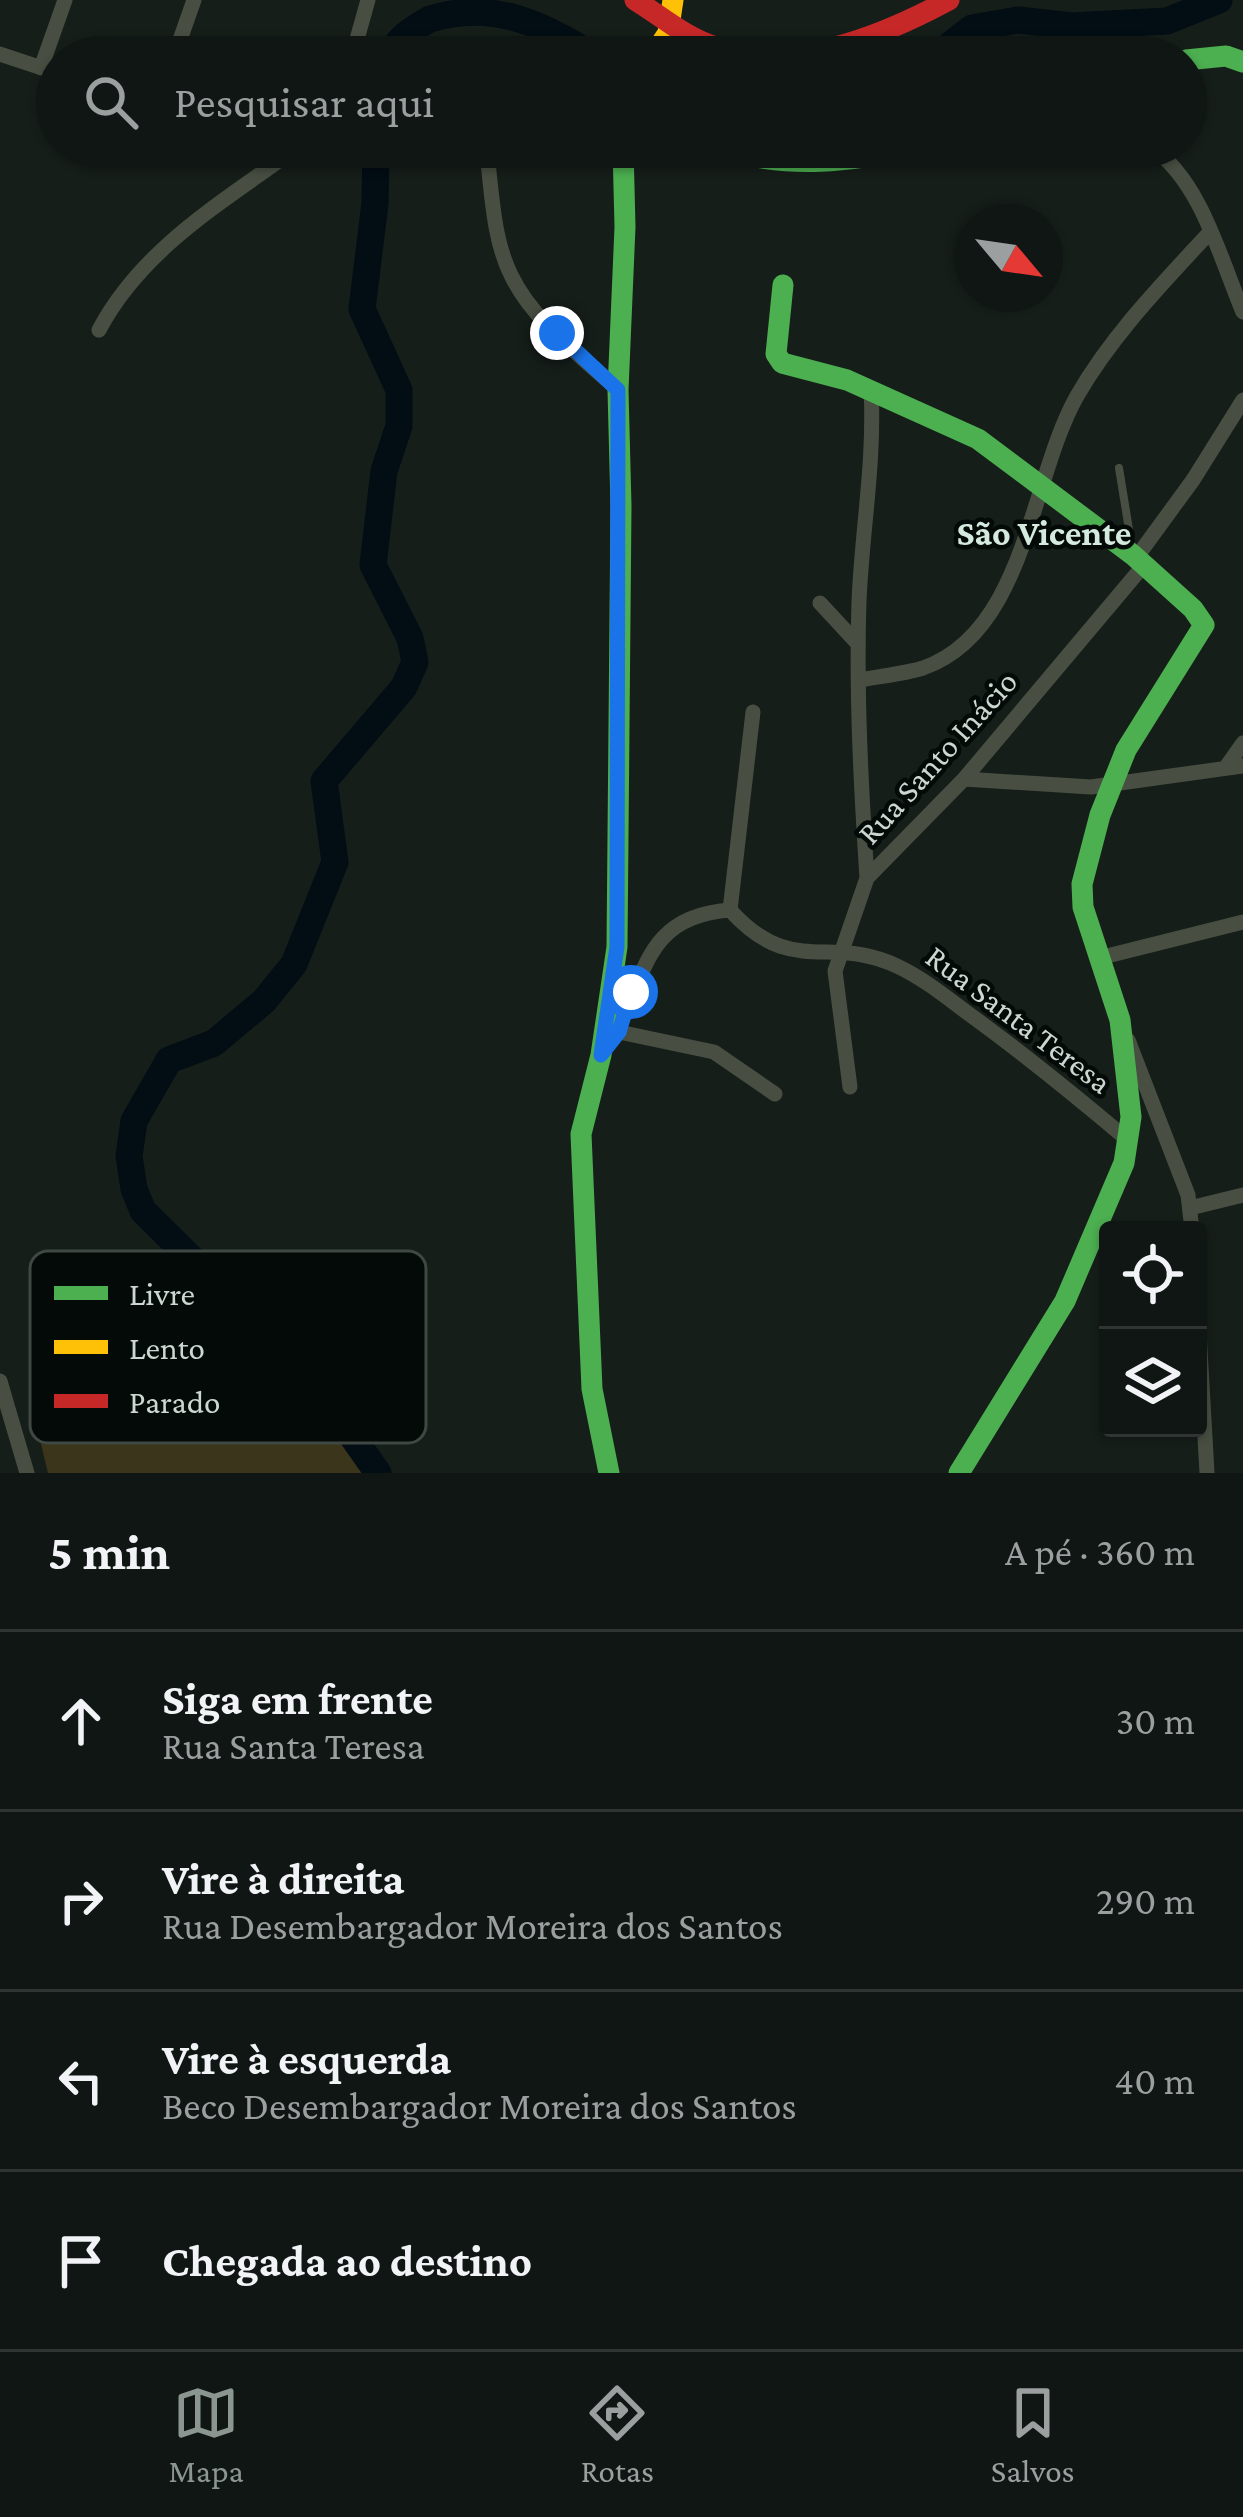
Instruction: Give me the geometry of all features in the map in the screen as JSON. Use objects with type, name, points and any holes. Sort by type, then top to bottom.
[{"type":"street","points":[[57,36],[65,0]]},
{"type":"street","points":[[181,36],[194,0]]},
{"type":"street","points":[[358,36],[368,0]]},
{"type":"street","points":[[635,0],[665,30]]},
{"type":"street","points":[[873,36],[949,0]]},
{"type":"street","points":[[0,55],[36,66]]},
{"type":"street","points":[[1207,58],[1226,56],[1243,62]]},
{"type":"street","points":[[99,329],[131,278],[154,256],[269,168]]},
{"type":"street","points":[[489,168],[506,263],[524,297],[618,390]]},
{"type":"street","points":[[609,1473],[592,1389],[581,1134],[601,1055],[617,947],[618,390],[624,168]]},
{"type":"street","points":[[1173,168],[1210,232],[1243,312]]},
{"type":"street","points":[[860,680],[925,667],[975,632],[995,607],[1010,578],[1058,435],[1106,351],[1210,232]]},
{"type":"street","points":[[783,285],[776,354],[782,363],[871,389],[978,440],[1138,559],[1201,618],[1202,633],[1126,750],[1082,884],[1083,907],[1099,958],[1191,1221]]},
{"type":"street","points":[[867,878],[858,644],[871,488],[871,389]]},
{"type":"street","name":"Rua Santo Inácio","points":[[850,1087],[836,1001],[838,951],[860,907],[867,878],[964,779],[1138,559],[1243,400]]},
{"type":"street","points":[[820,603],[858,644]]},
{"type":"street","points":[[601,1055],[619,1032],[649,955],[671,930],[699,912],[730,910],[752,712]]},
{"type":"street","points":[[964,779],[1050,787],[1111,785],[1234,767],[1243,743]]},
{"type":"street","name":"Rua Santa Teresa","points":[[730,910],[778,948],[838,951],[898,966],[926,982],[1129,1141]]},
{"type":"street","points":[[1099,958],[1243,922]]},
{"type":"street","points":[[959,1473],[1065,1301],[1107,1210],[1129,1141],[1128,1079],[1120,1020]]},
{"type":"street","points":[[619,1032],[714,1052],[775,1094]]},
{"type":"street","points":[[1190,1208],[1243,1195]]},
{"type":"street","points":[[1199,1329],[1208,1473]]},
{"type":"street","points":[[0,1381],[27,1473]]},
{"type":"lane","points":[[1119,468],[1138,559]]},
{"type":"shaded area","points":[[41,1443],[343,1443],[364,1473],[48,1473]]},
{"type":"waterway","points":[[962,36],[972,28],[1018,20],[1072,26],[1167,21],[1219,0]]},
{"type":"waterway","points":[[405,36],[430,19],[474,12],[516,18],[559,36]]},
{"type":"waterway","points":[[184,1251],[143,1211],[134,1189],[129,1156],[134,1121],[169,1060],[214,1043],[264,1001],[294,964],[335,862],[324,781],[404,687],[415,662],[410,638],[373,565],[384,471],[399,426],[399,390],[362,309],[376,168]]},
{"type":"waterway","points":[[357,1443],[378,1473]]},
{"type":"traffic: fast","points":[[1207,58],[1226,56],[1243,62]]},
{"type":"traffic: fast","points":[[609,1473],[592,1389],[581,1134],[601,1055],[617,947],[618,390],[624,168]]},
{"type":"traffic: fast","points":[[783,285],[776,354],[782,363],[847,380],[978,439],[1133,555],[1193,609],[1204,625],[1126,750],[1100,815],[1082,884],[1083,907],[1120,1020],[1131,1117],[1124,1163],[1065,1301],[959,1473]]},
{"type":"traffic: slow","points":[[666,36],[673,0]]},
{"type":"traffic: jam","points":[[635,0],[692,36]]},
{"type":"traffic: jam","points":[[871,36],[949,0]]},
{"type":"district","name":"São Vicente","points":[[1044,533]]},
{"type":"route","points":[[557,333],[618,390],[617,947],[601,1055],[619,1032],[631,992]]}]
